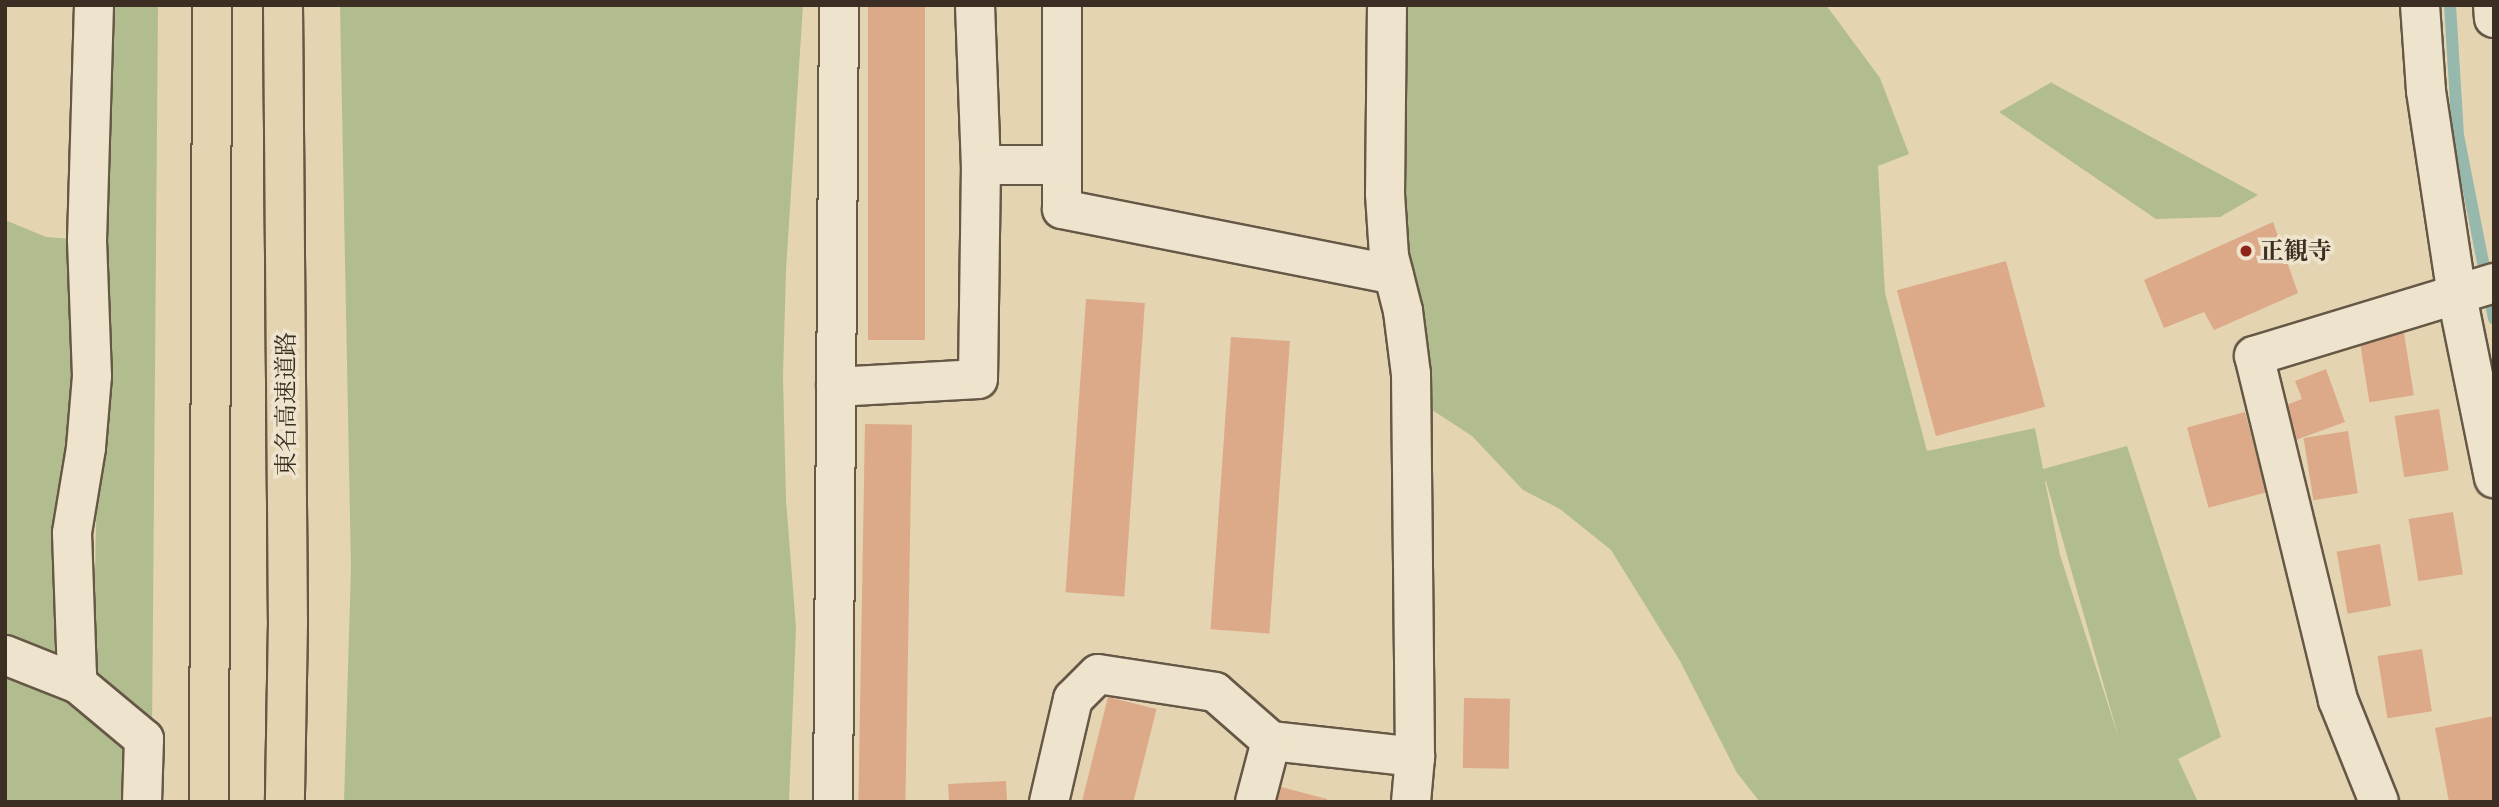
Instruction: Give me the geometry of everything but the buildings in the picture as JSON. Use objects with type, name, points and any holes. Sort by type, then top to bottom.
[{"type":"highway","points":[[209,802],[212,5]]},
{"type":"highway","name":"東名高速道路","points":[[283,5],[288,622],[285,802]]},
{"type":"street","points":[[78,684],[72,533],[86,448],[92,376],[88,240],[94,5]]},
{"type":"street","points":[[833,802],[839,5]]},
{"type":"street","points":[[836,387],[978,379],[981,164],[975,5]]},
{"type":"street","points":[[1062,5],[1062,209],[1394,275]]},
{"type":"street","points":[[1387,5],[1385,194],[1389,256],[1403,311],[1411,374],[1415,757],[1411,802]]},
{"type":"street","points":[[2420,5],[2426,91],[2473,290],[2494,478]]},
{"type":"street","points":[[2493,5],[2494,18]]},
{"type":"street","points":[[981,164],[1062,165]]},
{"type":"street","points":[[2379,802],[2337,700],[2254,356],[2473,290]]},
{"type":"street","points":[[5,655],[78,684],[144,739],[142,802]]},
{"type":"street","points":[[1049,802],[1073,699],[1098,674],[1215,692],[1271,741],[1415,757]]},
{"type":"street","points":[[1255,802],[1271,741]]},
{"type":"green space","points":[[107,5],[158,5],[152,734],[93,671]]},
{"type":"green space","points":[[340,5],[803,5],[786,270],[783,376],[786,500],[796,628],[789,802],[344,802],[351,568]]},
{"type":"green space","points":[[1387,5],[1826,5],[1880,78],[1909,154],[1878,166],[1885,293],[1927,451],[2035,428],[2043,469],[2127,446],[2221,737],[2178,759],[2198,802],[1760,802],[1737,773],[1680,661],[1611,550],[1560,509],[1523,490],[1472,436],[1426,406],[1413,320]],"holes":[[[2046,481],[2119,739],[2060,555]]]},
{"type":"green space","points":[[2052,82],[2258,195],[2220,217],[2156,219],[1999,112]]},
{"type":"green space","points":[[5,220],[46,237],[87,240],[78,674],[144,739],[142,802],[5,802]]},
{"type":"waterway","points":[[2450,5],[2458,135],[2494,318]]},
{"type":"place","name":"正観寺","points":[[2246,251]]}]
